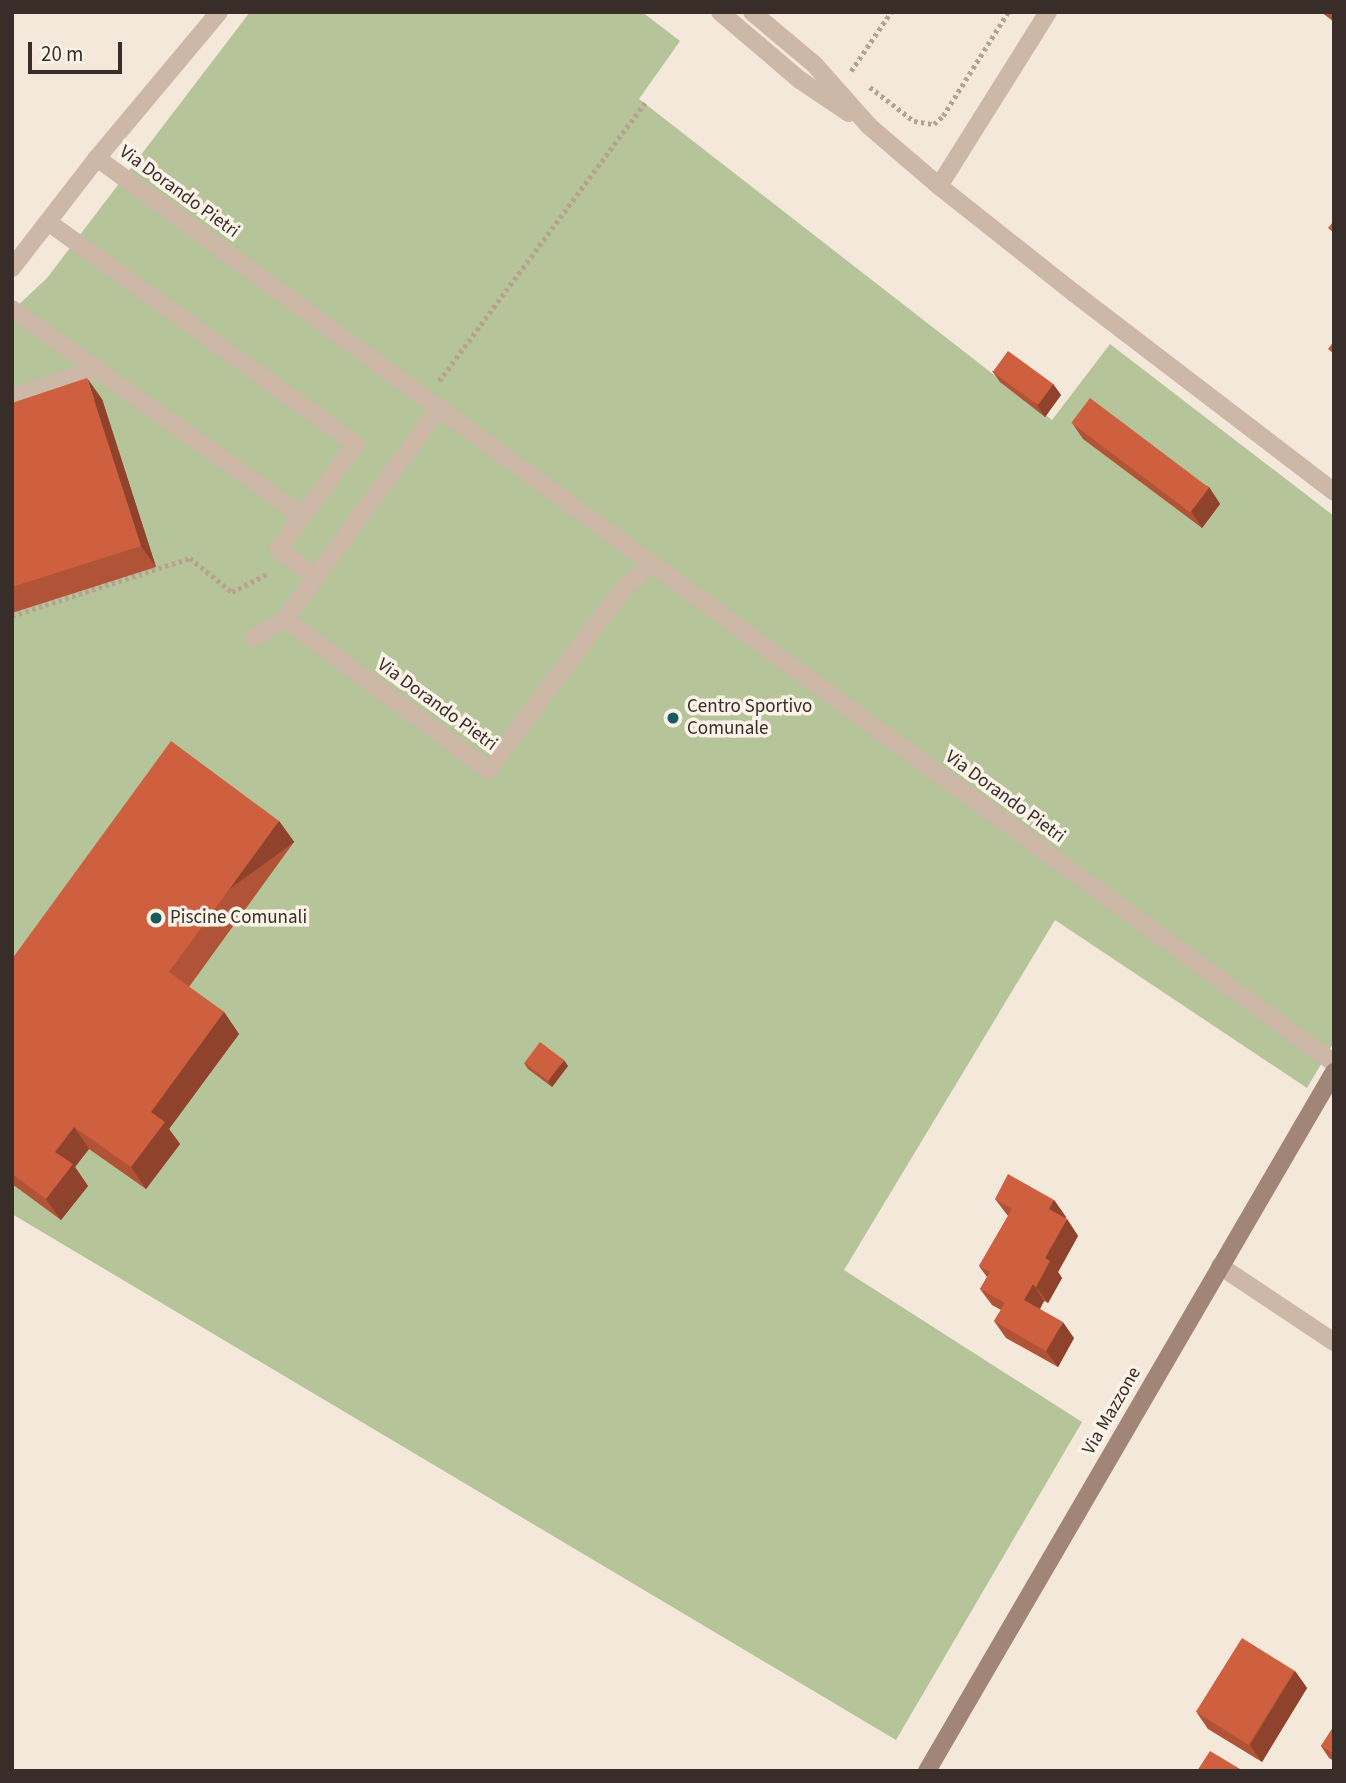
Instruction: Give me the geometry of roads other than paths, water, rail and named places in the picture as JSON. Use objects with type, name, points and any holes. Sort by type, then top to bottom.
[{"type":"main road","name":"Via Mazzone","points":[[927,1771],[1334,1072]]},
{"type":"street","name":"Via Dorando Pietri","points":[[12,268],[97,158],[219,12]]},
{"type":"street","points":[[720,12],[800,80],[869,126],[939,186],[1074,293],[1334,492]]},
{"type":"street","points":[[752,12],[814,64],[869,126]]},
{"type":"street","points":[[939,186],[1048,12]]},
{"type":"street","name":"Via Dorando Pietri","points":[[97,158],[1334,1063]]},
{"type":"street","points":[[48,222],[356,444],[278,549],[315,577]]},
{"type":"street","points":[[12,309],[302,516]]},
{"type":"street","points":[[12,397],[96,369]]},
{"type":"street","points":[[253,638],[285,619],[439,408]]},
{"type":"street","name":"Via Dorando Pietri","points":[[285,619],[488,770],[622,590],[651,564]]},
{"type":"street","points":[[1220,1266],[1334,1342]]},
{"type":"place","name":"Centro Sportivo Comunale","points":[[673,718]]},
{"type":"place","name":"Piscine Comunali","points":[[156,918]]}]
